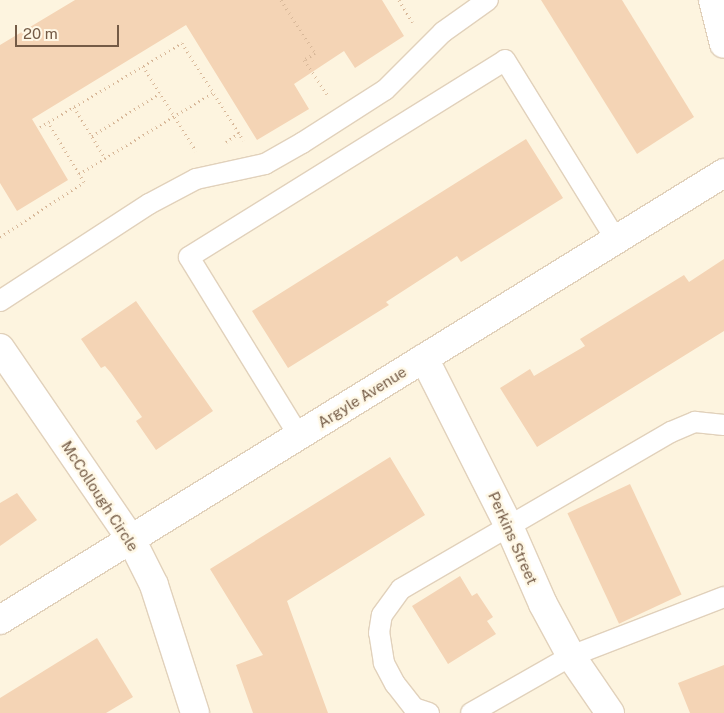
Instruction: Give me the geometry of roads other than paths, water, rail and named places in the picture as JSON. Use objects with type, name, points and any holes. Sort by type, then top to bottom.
[{"type":"street","points":[[713,0],[724,44]]},
{"type":"street","name":"Argyle Avenue","points":[[0,620],[724,173]]},
{"type":"street","name":"McCollough Circle","points":[[0,348],[131,539],[154,585],[195,713]]},
{"type":"street","name":"Perkins Street","points":[[424,358],[508,524],[543,604],[572,656],[610,713]]},
{"type":"lane","points":[[0,301],[149,204],[196,179],[265,164],[302,143],[385,90],[443,32],[488,0]]},
{"type":"lane","points":[[299,436],[189,258],[496,65],[505,60],[616,240]]},
{"type":"lane","points":[[429,713],[414,708],[395,684],[384,663],[379,633],[382,615],[400,589],[508,524],[671,432],[695,422],[724,425]]},
{"type":"lane","points":[[471,713],[572,656],[724,597]]}]
